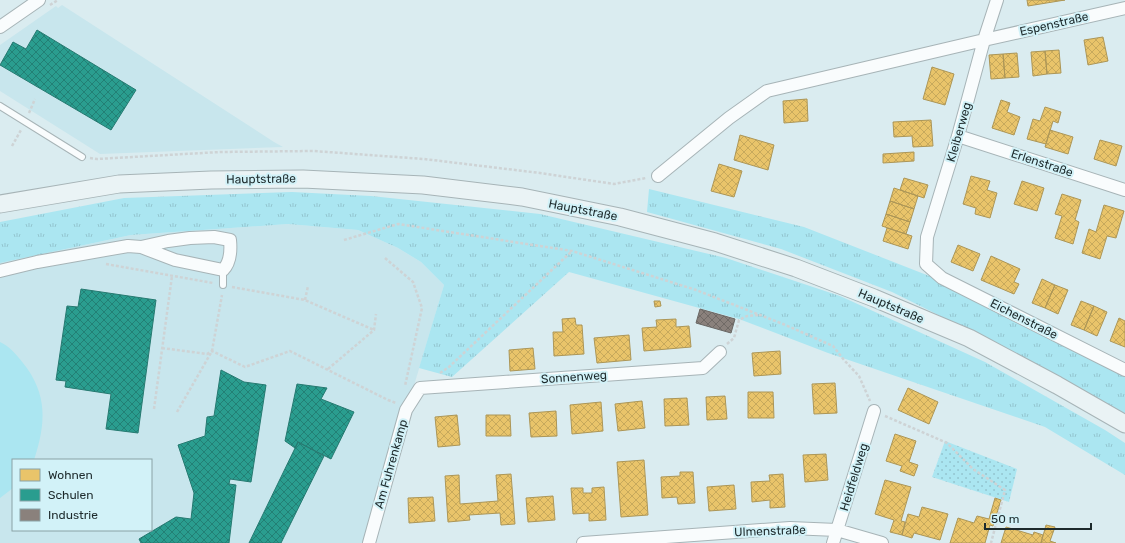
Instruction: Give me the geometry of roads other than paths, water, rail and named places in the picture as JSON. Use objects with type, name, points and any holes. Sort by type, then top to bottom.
[{"type":"main road","name":"Hauptstraße","points":[[0,204],[119,184],[211,180],[303,179],[423,185],[522,197],[635,221],[716,242],[796,268],[874,298],[969,338],[1057,385],[1125,424]]},
{"type":"street","points":[[0,27],[39,0]]},
{"type":"street","name":"Kleiberweg","points":[[926,264],[927,237],[997,0]]},
{"type":"street","name":"Espenstraße","points":[[658,176],[729,118],[767,91],[1125,8]]},
{"type":"street","name":"Erlenstraße","points":[[958,136],[1125,190]]},
{"type":"street","points":[[0,270],[128,246],[141,247],[175,260],[223,270],[227,266],[231,253],[230,240],[214,237],[168,241],[141,247]]},
{"type":"street","name":"Eichenstraße","points":[[926,264],[942,278],[1125,370]]},
{"type":"street","name":"Sonnenweg","points":[[420,388],[703,368],[720,352]]},
{"type":"street","name":"Am Fuhrenkamp","points":[[369,543],[406,410],[420,388]]},
{"type":"street","name":"Heidfeldweg","points":[[833,543],[874,411]]},
{"type":"street","name":"Ulmenstraße","points":[[583,543],[790,528],[837,530],[882,543]]},
{"type":"lane","points":[[0,106],[82,157]]},
{"type":"lane","points":[[223,270],[223,285]]}]
